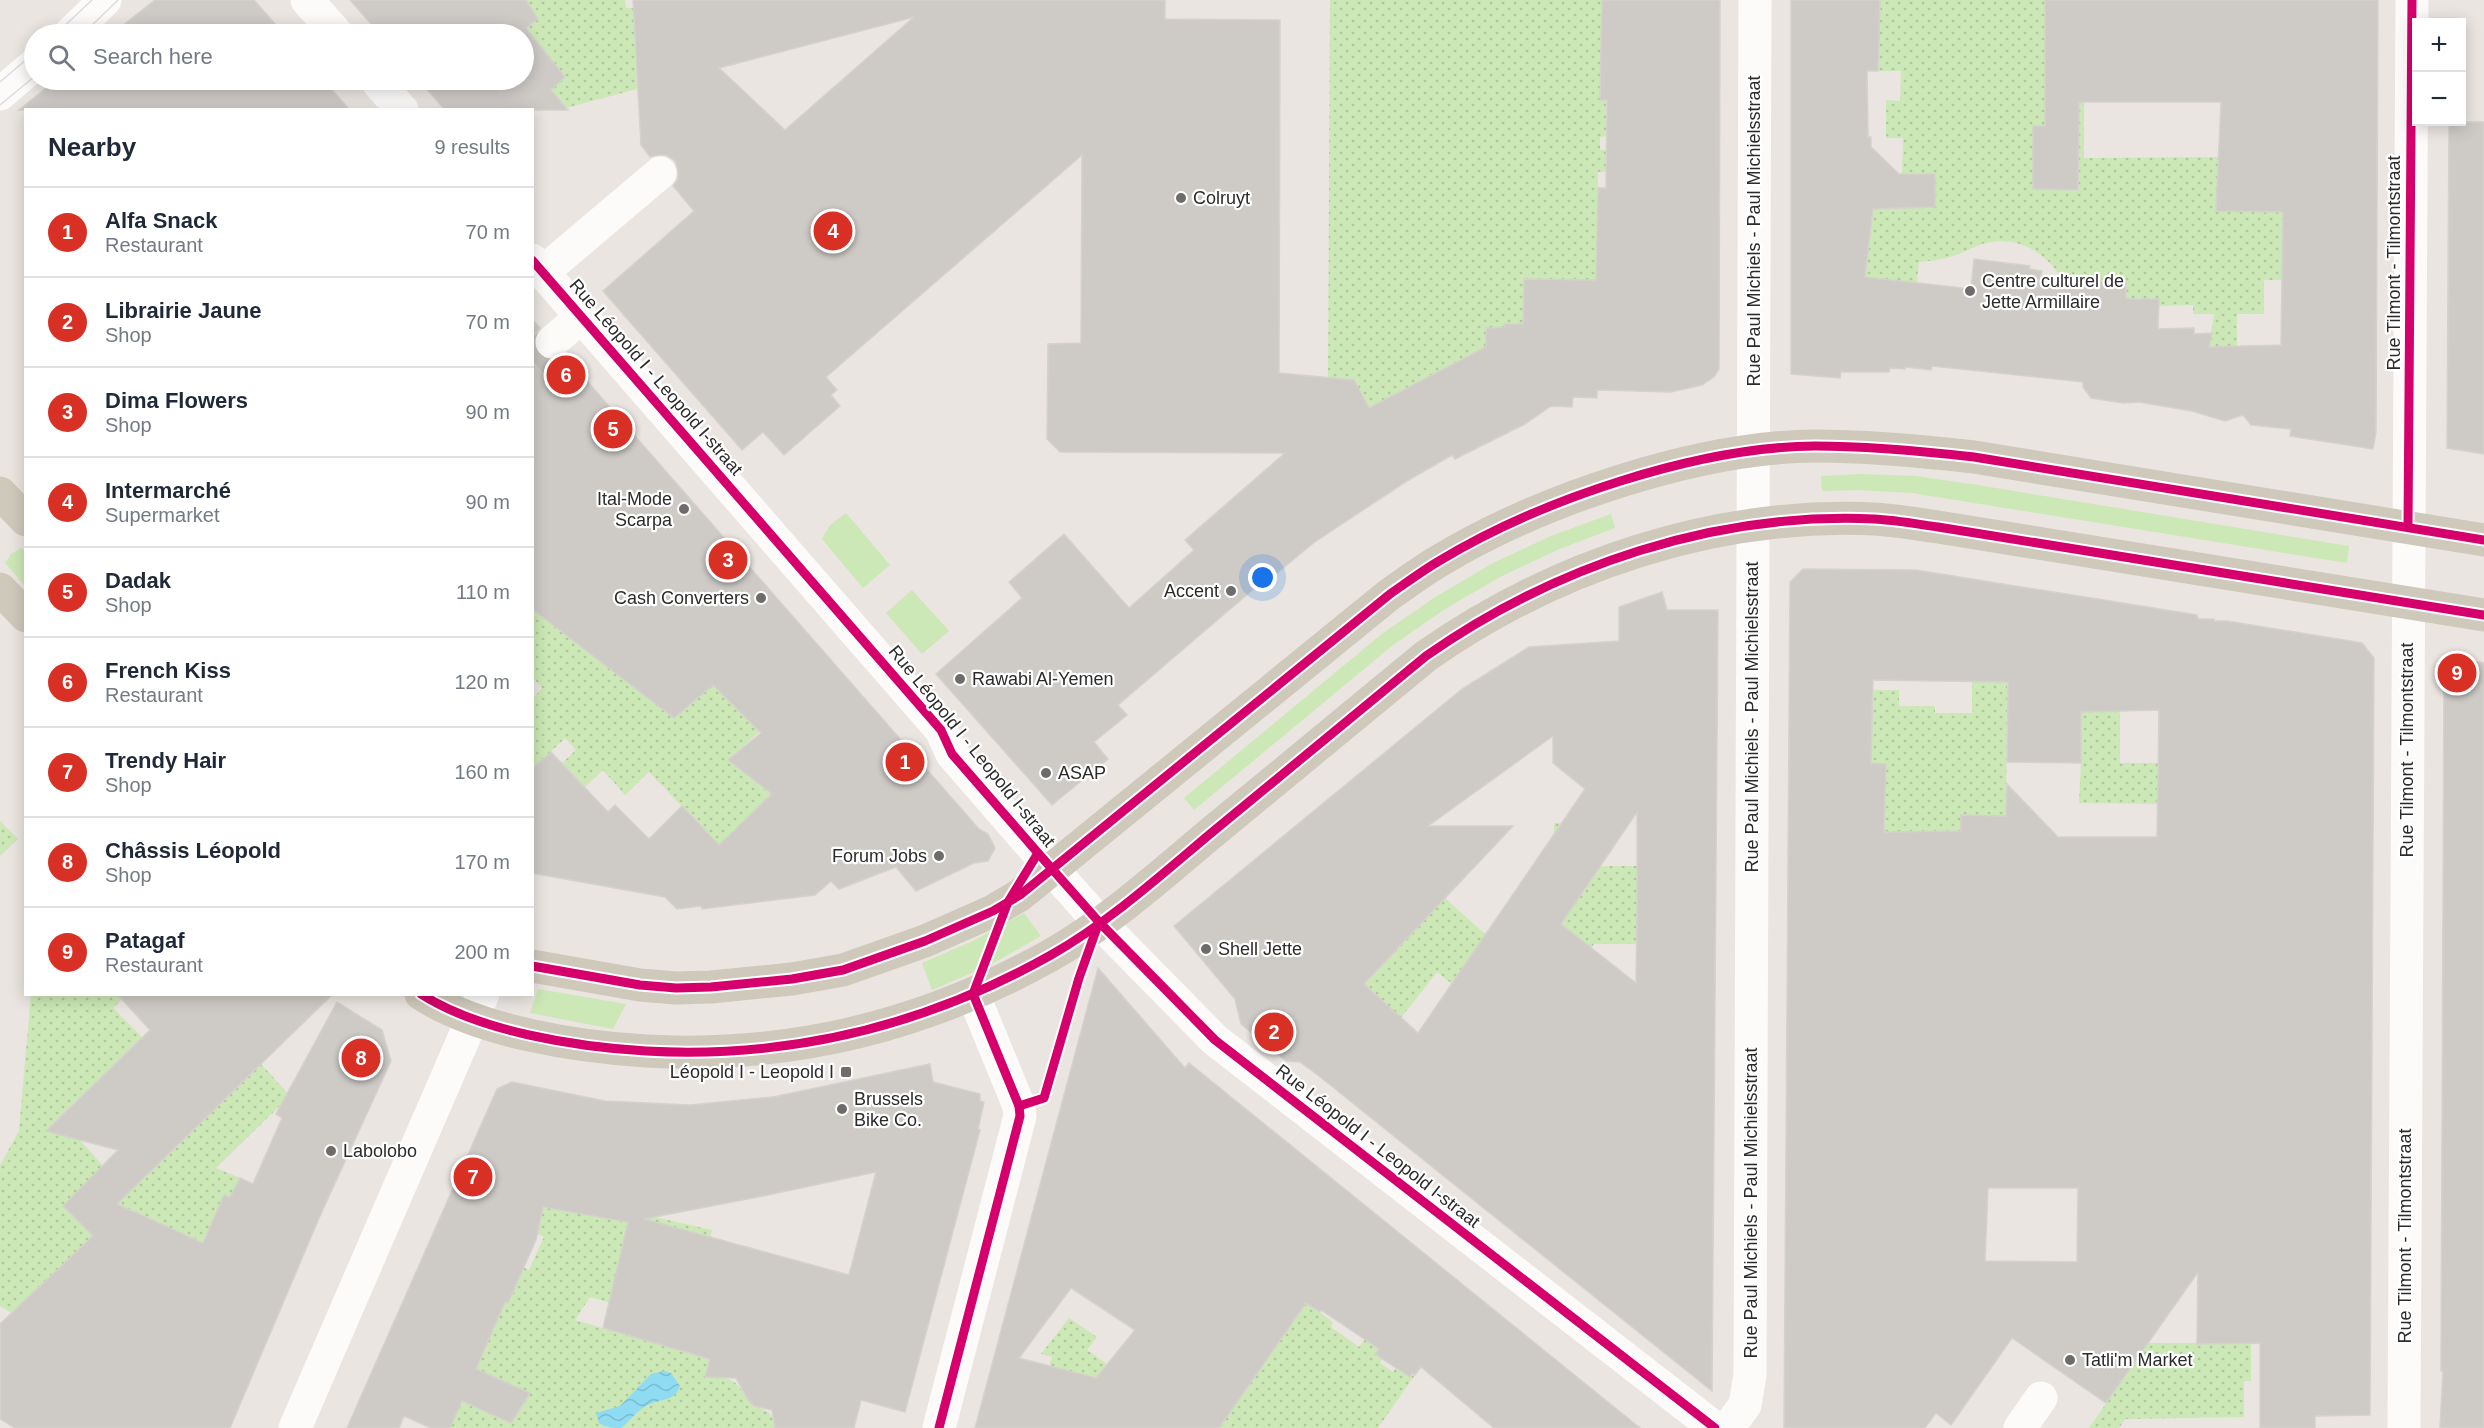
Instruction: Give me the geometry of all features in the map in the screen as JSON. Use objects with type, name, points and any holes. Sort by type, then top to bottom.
[{"type":"main road","points":[[534,966],[640,986],[676,988],[752,984],[822,973],[880,957],[993,911],[1020,895],[1372,608],[1439,561],[1526,517],[1592,492],[1695,461],[1753,451],[1814,446],[1912,450],[1974,457],[2484,540]]},
{"type":"main road","points":[[430,996],[477,1006],[545,1038],[612,1049],[732,1052],[782,1047],[857,1034],[887,1026],[973,994],[1049,956],[1148,885],[1426,656],[1505,606],[1613,559],[1671,541],[1753,524],[1875,519],[2484,615]]},
{"type":"main road","points":[[0,590],[24,614]]},
{"type":"street","points":[[80,24],[105,0]]},
{"type":"street","points":[[307,0],[328,24]]},
{"type":"street","name":"Rue Paul Michiels - Paul Michielsstraat","points":[[1728,1428],[1745,1405],[1750,1375],[1755,0]]},
{"type":"street","name":"Rue Tilmont - Tilmontstraat","points":[[2404,1428],[2412,0]]},
{"type":"street","points":[[0,94],[24,74]]},
{"type":"street","points":[[385,90],[400,108]]},
{"type":"street","points":[[538,266],[660,173]]},
{"type":"street","name":"Rue Léopold I - Leopold I-straat","points":[[538,266],[940,730],[952,754],[1052,869],[1099,922],[1215,1040],[1714,1428]]},
{"type":"street","points":[[552,342],[581,317]]},
{"type":"street","points":[[939,1428],[1020,1116],[1019,1106],[973,994]]},
{"type":"street","points":[[295,1428],[477,1006]]},
{"type":"street","points":[[2020,1428],[2041,1398]]},
{"type":"green space","points":[[517,0],[625,0],[626,8],[633,8],[637,89],[566,108],[551,90],[534,38],[534,24],[531,24],[538,19],[527,2]]},
{"type":"green space","points":[[1330,0],[1602,0],[1607,136],[1600,137],[1600,150],[1610,150],[1609,172],[1598,172],[1596,280],[1524,279],[1523,324],[1505,324],[1505,327],[1487,328],[1486,347],[1369,408],[1328,378]]},
{"type":"green space","points":[[1867,0],[2045,0],[2045,101],[2084,102],[2084,158],[2219,157],[2236,184],[2236,211],[2283,212],[2283,280],[2264,280],[2264,314],[2237,314],[2237,347],[2209,347],[2214,314],[2193,314],[2193,305],[2159,306],[2159,299],[2126,299],[2125,281],[2083,281],[2068,290],[2044,258],[2034,250],[2010,242],[1996,241],[1982,244],[1947,258],[1919,262],[1915,300],[1862,297],[1873,209],[1935,207],[1935,174],[1902,173],[1903,138],[1886,138],[1886,100],[1900,101],[1901,71],[1878,71],[1879,41]]},
{"type":"green space","points":[[1861,474],[1916,476],[1978,485],[2349,546],[2347,563],[1912,493],[1822,491],[1821,476]]},
{"type":"green space","points":[[846,513],[890,565],[863,588],[822,539],[829,526]]},
{"type":"green space","points":[[1611,514],[1615,528],[1557,550],[1500,577],[1445,609],[1393,645],[1194,810],[1184,798],[1383,633],[1437,596],[1493,563],[1551,536]]},
{"type":"green space","points":[[21,548],[24,550],[24,585],[5,563],[11,554]]},
{"type":"green space","points":[[912,590],[949,631],[922,654],[886,613]]},
{"type":"green space","points":[[534,610],[674,718],[713,685],[726,698],[766,726],[728,760],[755,781],[798,744],[819,769],[719,845],[649,772],[625,795],[603,770],[584,788],[561,764],[576,750],[565,738],[534,768],[534,697],[542,688],[534,679]]},
{"type":"green space","points":[[2044,672],[2120,707],[2120,763],[2159,763],[2158,804],[2079,803],[2081,763]]},
{"type":"green space","points":[[1972,681],[2007,682],[2006,831],[1935,831],[1883,849],[1886,764],[1871,763],[1872,727],[1789,727],[1789,691],[1899,690],[1899,706],[1935,706],[1935,713],[1972,713]]},
{"type":"green space","points":[[0,821],[18,839],[0,856]]},
{"type":"green space","points":[[1554,823],[1600,824],[1600,866],[1554,866]]},
{"type":"green space","points":[[1600,866],[1640,866],[1637,944],[1594,944],[1573,973],[1559,964],[1577,937],[1561,924]]},
{"type":"green space","points":[[1445,898],[1486,935],[1452,984],[1437,972],[1400,1019],[1364,984]]},
{"type":"green space","points":[[1024,913],[1041,936],[990,965],[932,990],[922,963],[975,940]]},
{"type":"green space","points":[[538,989],[626,1004],[613,1029],[530,1013]]},
{"type":"green space","points":[[31,996],[126,996],[113,1008],[142,1037],[47,1130],[80,1140],[103,1166],[64,1206],[93,1236],[12,1313],[0,1306],[0,1165],[19,1131]]},
{"type":"green space","points":[[261,1064],[290,1096],[216,1168],[240,1178],[230,1197],[224,1195],[218,1209],[220,1250],[117,1204]]},
{"type":"green space","points":[[569,1161],[559,1210],[586,1215],[587,1213],[646,1215],[712,1230],[703,1274],[645,1313],[590,1297],[575,1320],[710,1359],[705,1378],[733,1381],[751,1403],[773,1417],[775,1428],[450,1428],[462,1401],[511,1423],[529,1393],[449,1357],[491,1335],[505,1302],[508,1303],[516,1287],[509,1284],[516,1264],[529,1270],[544,1237],[538,1234],[548,1180]]},
{"type":"green space","points":[[1306,1303],[1333,1322],[1331,1327],[1359,1347],[1365,1339],[1386,1353],[1380,1363],[1393,1372],[1396,1368],[1409,1377],[1412,1373],[1415,1375],[1378,1428],[1219,1428]]},
{"type":"green space","points":[[1069,1318],[1097,1337],[1087,1350],[1114,1369],[1105,1380],[1049,1366],[1052,1357],[1041,1354]]},
{"type":"green space","points":[[2148,1343],[2251,1343],[2251,1381],[2244,1381],[2244,1417],[2125,1419],[2119,1428],[2089,1428]]},
{"type":"water","points":[[664,1371],[671,1373],[680,1386],[675,1395],[645,1406],[621,1428],[599,1423],[596,1413],[620,1406],[651,1374]]},
{"type":"building","points":[[155,0],[254,0],[275,24],[125,24]]},
{"type":"building","points":[[350,0],[526,0],[538,19],[531,24],[371,24]]},
{"type":"building","points":[[633,0],[1165,0],[1165,19],[1280,20],[1279,373],[1354,380],[1369,408],[1486,347],[1486,328],[1505,327],[1504,324],[1523,324],[1524,279],[1596,280],[1598,188],[1606,188],[1607,100],[1600,100],[1602,0],[1720,0],[1719,369],[1714,377],[1702,385],[1671,392],[1597,390],[1597,398],[1573,397],[1572,407],[1551,406],[1525,424],[1455,459],[1452,455],[1407,481],[1316,541],[1265,583],[1263,581],[1118,705],[1127,715],[1094,742],[1108,759],[1052,805],[936,674],[1022,598],[1009,582],[1064,534],[1129,608],[1194,550],[1185,540],[1285,453],[1060,452],[1047,439],[1048,344],[1081,343],[1082,155],[826,377],[837,390],[831,395],[840,406],[784,455],[763,432],[742,450],[603,291],[694,211],[673,186],[678,179],[675,161],[666,155],[650,157],[641,145]],"holes":[[[914,17],[785,130],[719,68]]]},
{"type":"building","points":[[1791,0],[1880,0],[1878,71],[1867,71],[1868,137],[1871,137],[1871,147],[1899,174],[1935,174],[1935,207],[1873,209],[1865,277],[1971,289],[1974,259],[2030,266],[2029,269],[2042,271],[2040,281],[2126,281],[2126,299],[2159,299],[2158,329],[2194,328],[2194,334],[2212,333],[2209,347],[2281,345],[2283,212],[2216,211],[2221,102],[2079,102],[2078,190],[2033,189],[2033,126],[2045,126],[2045,0],[2378,0],[2376,432],[2373,449],[2290,436],[2291,429],[2251,425],[2243,415],[2225,421],[2192,411],[2139,402],[2123,403],[2091,398],[2083,387],[2083,382],[1932,366],[1931,370],[1905,367],[1905,369],[1890,368],[1889,372],[1841,372],[1840,378],[1791,374]]},
{"type":"building","points":[[534,38],[565,77],[551,90],[568,110],[443,108],[428,90],[534,90]]},
{"type":"building","points":[[44,90],[332,90],[348,108],[24,108],[24,110],[19,110]]},
{"type":"building","points":[[2466,122],[2484,122],[2484,454],[2447,448],[2449,126],[2466,126]]},
{"type":"building","points":[[534,321],[540,328],[534,336]]},
{"type":"building","points":[[534,346],[537,354],[546,360],[556,360],[565,356],[979,829],[988,834],[995,848],[988,861],[974,863],[916,891],[896,867],[839,889],[831,881],[815,895],[702,909],[701,906],[677,909],[665,897],[534,873],[534,767],[551,752],[608,812],[615,805],[649,839],[682,806],[719,845],[772,794],[728,760],[761,733],[713,685],[674,718],[534,611]]},
{"type":"building","points":[[1803,569],[1916,570],[2197,615],[2198,619],[2214,619],[2214,621],[2227,621],[2362,643],[2374,658],[2370,1415],[2315,1416],[2315,1428],[2260,1428],[2260,1343],[2197,1344],[2198,1272],[2106,1403],[2012,1338],[1951,1425],[1936,1413],[1925,1428],[1784,1428],[1790,582]],"holes":[[[1873,680],[2008,682],[2007,762],[2081,763],[2081,712],[2159,710],[2157,837],[2058,837],[2007,784],[2006,816],[1961,815],[1961,831],[1884,832],[1886,764],[1871,763]],[[1988,1188],[2078,1188],[2077,1262],[1985,1261]]]},
{"type":"building","points":[[1662,592],[1667,610],[1718,610],[1712,1391],[1319,1076],[1300,1062],[1286,1061],[1241,1024],[1235,999],[1174,926],[1462,689],[1529,647],[1619,641],[1619,607]],"holes":[[[1553,736],[1553,763],[1585,789],[1418,1033],[1364,984],[1513,826],[1428,826]],[[1637,812],[1637,915],[1636,983],[1561,924]]]},
{"type":"building","points":[[2459,659],[2484,663],[2484,1428],[2440,1428],[2443,1371],[2441,1371],[2444,671]]},
{"type":"building","points":[[1098,968],[1185,1068],[1189,1063],[1640,1428],[1494,1428],[1421,1367],[1415,1375],[1412,1373],[1410,1377],[1375,1354],[1379,1349],[1321,1310],[1320,1312],[1306,1303],[1219,1428],[975,1428]],"holes":[[[1071,1288],[1135,1330],[1096,1378],[1019,1358]]]},
{"type":"building","points":[[119,996],[331,996],[117,1204],[203,1243],[224,1195],[230,1197],[240,1178],[253,1184],[282,1118],[276,1114],[337,1002],[382,1030],[391,1061],[320,1216],[230,1428],[15,1428],[0,1419],[0,1324],[93,1236],[63,1206],[118,1150],[46,1131],[150,1030]]},
{"type":"building","points":[[930,1064],[933,1082],[980,1094],[980,1101],[984,1102],[978,1129],[980,1130],[905,1412],[861,1400],[854,1428],[775,1428],[772,1410],[754,1406],[748,1400],[736,1378],[705,1377],[710,1359],[603,1328],[628,1222],[543,1207],[536,1240],[508,1303],[505,1302],[476,1369],[530,1393],[511,1423],[462,1401],[450,1428],[431,1428],[404,1416],[399,1428],[347,1428],[497,1089],[512,1082],[605,1101],[690,1105],[773,1097]],"holes":[[[876,1172],[849,1275],[644,1219]]]},
{"type":"tunnel","points":[[534,358],[552,342]]},
{"type":"tram line","points":[[67,24],[92,0]]},
{"type":"tram line","points":[[93,24],[118,0]]},
{"type":"tram line","points":[[0,82],[24,62]]},
{"type":"tram line","points":[[0,105],[24,85]]},
{"type":"cycle path","points":[[2408,527],[2412,0]]},
{"type":"cycle path","points":[[534,262],[941,730],[952,754],[1038,853],[1099,922],[1215,1040],[1715,1428]]},
{"type":"cycle path","points":[[534,966],[640,985],[676,988],[711,987],[792,979],[843,970],[925,941],[993,911],[1020,895],[1390,594],[1433,565],[1524,517],[1571,498],[1621,481],[1721,456],[1769,449],[1815,446],[1875,448],[1974,457],[2484,540]]},
{"type":"cycle path","points":[[425,996],[445,1007],[500,1028],[590,1046],[646,1051],[700,1052],[805,1043],[856,1033],[906,1019],[1003,980],[1051,955],[1093,928],[1153,882],[1426,656],[1476,624],[1528,595],[1583,571],[1639,551],[1697,535],[1755,525],[1814,519],[1890,520],[2484,615]]},
{"type":"cycle path","points":[[973,994],[1008,902],[1038,853]]},
{"type":"cycle path","points":[[1019,1106],[1044,1098],[1079,978],[1099,922]]},
{"type":"cycle path","points":[[939,1428],[1020,1116],[1019,1106],[973,994]]},
{"type":"place","name":"Colruyt","points":[[1181,198]]},
{"type":"place","name":"Intermarché","points":[[833,231]]},
{"type":"place","name":"Centre culturel de Jette Armillaire","points":[[1970,291]]},
{"type":"place","name":"French Kiss","points":[[566,375]]},
{"type":"place","name":"Dadak","points":[[613,429]]},
{"type":"place","name":"Ital-Mode Scarpa","points":[[684,509]]},
{"type":"place","name":"Dima Flowers","points":[[728,560]]},
{"type":"place","name":"Accent","points":[[1231,591]]},
{"type":"place","name":"Cash Converters","points":[[761,598]]},
{"type":"place","name":"Patagaf","points":[[2457,673]]},
{"type":"place","name":"Rawabi Al-Yemen","points":[[960,679]]},
{"type":"place","name":"Alfa Snack","points":[[905,762]]},
{"type":"place","name":"ASAP","points":[[1046,773]]},
{"type":"place","name":"Forum Jobs","points":[[939,856]]},
{"type":"place","name":"Shell Jette","points":[[1206,949]]},
{"type":"place","name":"Librairie Jaune","points":[[1274,1032]]},
{"type":"place","name":"Châssis Léopold","points":[[361,1058]]},
{"type":"place","name":"Léopold I - Leopold I","points":[[846,1072]]},
{"type":"place","name":"Brussels Bike Co.","points":[[842,1109]]},
{"type":"place","name":"Labolobo","points":[[331,1151]]},
{"type":"place","name":"Trendy Hair","points":[[473,1177]]},
{"type":"place","name":"Tatli'm Market","points":[[2070,1360]]}]
